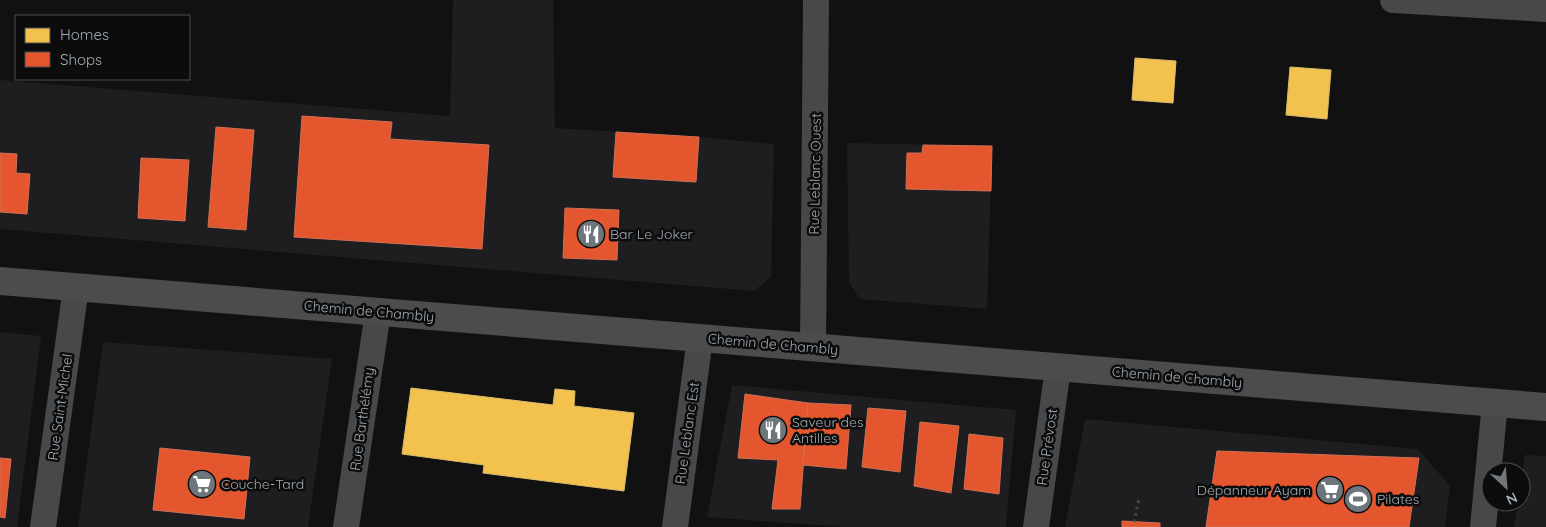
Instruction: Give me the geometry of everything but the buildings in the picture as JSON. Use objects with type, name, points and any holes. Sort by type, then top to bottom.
[{"type":"main road","name":"Chemin de Chambly","points":[[0,281],[1546,407]]},
{"type":"street","name":"Rue Leblanc Ouest","points":[[813,348],[816,0]]},
{"type":"street","points":[[1393,0],[1546,9]]},
{"type":"street","name":"Rue Saint-Michel","points":[[43,527],[76,287]]},
{"type":"street","name":"Rue Barthélémy","points":[[346,527],[378,312]]},
{"type":"street","name":"Rue Leblanc Est","points":[[675,527],[700,338]]},
{"type":"street","name":"Rue Prévost","points":[[1036,527],[1058,368]]},
{"type":"street","points":[[1483,527],[1495,403]]},
{"type":"path","points":[[1134,522],[1139,499]]},
{"type":"shaded area","points":[[453,0],[553,0],[555,128],[699,137],[774,144],[771,277],[754,291],[0,229],[0,80],[450,116]]},
{"type":"shaded area","points":[[847,143],[992,146],[987,309],[860,299],[849,283]]},
{"type":"shaded area","points":[[0,332],[41,336],[17,527],[0,527]]},
{"type":"shaded area","points":[[103,342],[332,359],[308,527],[78,527]]},
{"type":"shaded area","points":[[732,385],[1016,410],[1006,527],[844,527],[707,517]]},
{"type":"shaded area","points":[[1085,419],[1418,449],[1450,486],[1445,527],[1065,527]]},
{"type":"shaded area","points":[[1525,455],[1546,456],[1546,527],[1514,527],[1516,512],[1531,512],[1531,462],[1524,462]]},
{"type":"place","name":"Bar Le Joker","points":[[591,234]]},
{"type":"place","name":"Saveur des Antilles","points":[[773,430]]},
{"type":"place","name":"Couche-Tard","points":[[202,484]]},
{"type":"place","name":"Dépanneur Ayam","points":[[1330,490]]},
{"type":"place","name":"Pilates","points":[[1358,499]]}]
